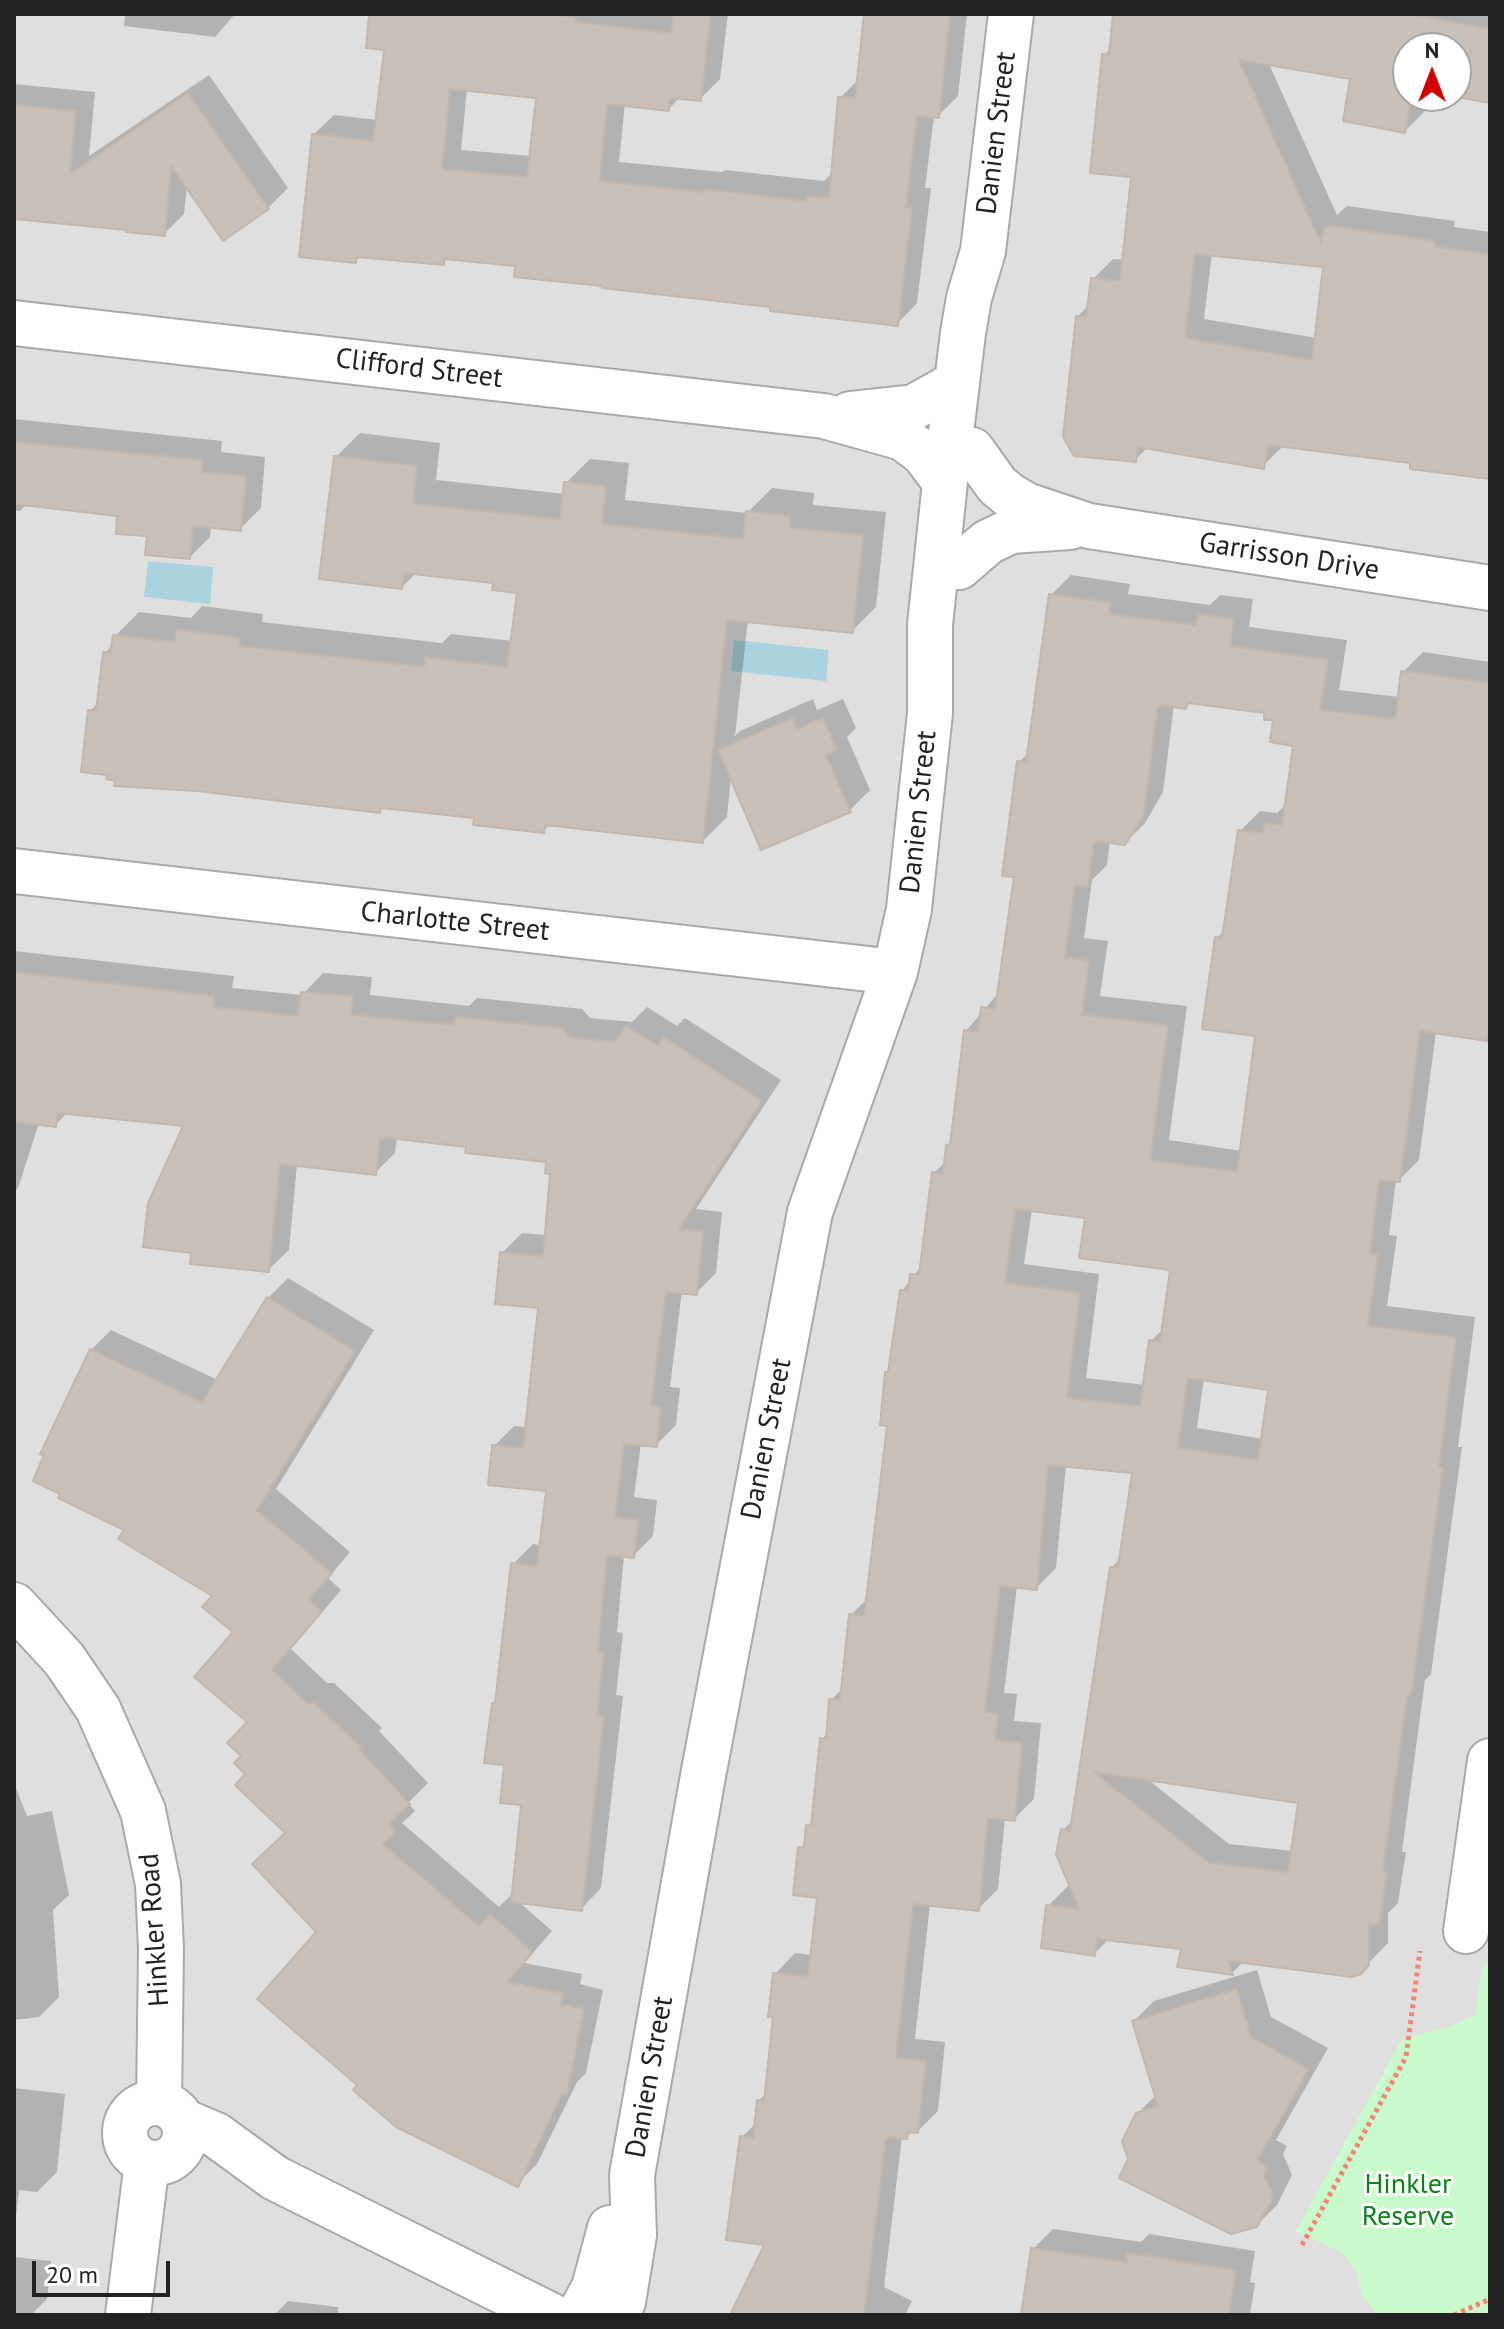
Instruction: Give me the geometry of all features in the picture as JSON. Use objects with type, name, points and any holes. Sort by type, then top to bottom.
[{"type":"street","name":"Danien Street","points":[[930,713],[952,629],[959,567],[957,383],[969,298],[983,251],[1011,14]]},
{"type":"street","name":"Danien Street","points":[[616,2315],[623,2302],[634,2235],[632,2175],[703,1776],[810,1212],[895,972],[909,909],[930,713],[930,625],[988,303],[983,251]]},
{"type":"street","name":"Clifford Street","points":[[14,323],[824,416],[903,438],[924,454],[958,466]]},
{"type":"street","name":"Clifford Street","points":[[824,416],[909,409],[935,398],[957,383]]},
{"type":"street","name":"Garrisson Drive","points":[[958,466],[997,485],[1026,505],[1089,526],[1490,588]]},
{"type":"street","name":"Garrisson Drive","points":[[959,567],[988,542],[1011,531],[1089,526]]},
{"type":"street","name":"Charlotte Street","points":[[14,871],[895,972]]},
{"type":"street","name":"Hinkler Road","points":[[14,1605],[64,1659],[98,1709],[143,1811],[158,1884],[166,2136],[128,2315]]},
{"type":"street","points":[[1466,1931],[1490,1761]]},
{"type":"street","points":[[166,2136],[275,2178],[550,2315]]},
{"type":"street","name":"Danien Street","points":[[579,2315],[594,2288],[610,2227],[632,2175]]},
{"type":"path","points":[[1302,2245],[1406,2057],[1420,1951]]},
{"type":"path","points":[[1454,2315],[1490,2299]]},
{"type":"shaded area","points":[[14,14],[1490,14],[1490,2315],[14,2315]]},
{"type":"green space","name":"Hinkler Reserve","points":[[1490,1963],[1490,2315],[1377,2315],[1362,2295],[1356,2271],[1343,2253],[1296,2231],[1402,2039],[1449,2027],[1475,2015],[1482,1967]]},
{"type":"water","points":[[148,561],[213,567],[210,604],[144,597]]},
{"type":"water","points":[[734,640],[829,650],[826,681],[731,671]]},
{"type":"building","points":[[369,14],[549,14],[576,18],[575,22],[671,33],[673,14],[711,14],[701,101],[670,98],[669,111],[607,104],[600,181],[806,201],[807,196],[829,198],[838,97],[855,98],[864,14],[950,14],[939,118],[917,116],[906,207],[912,208],[898,326],[770,311],[770,307],[514,277],[515,266],[444,259],[444,265],[357,257],[356,263],[299,257],[312,134],[373,141],[384,50],[366,48]],"holes":[[[450,89],[536,98],[527,177],[442,169]]]},
{"type":"building","points":[[1113,14],[1409,14],[1490,29],[1490,103],[1472,100],[1472,32],[1392,32],[1392,112],[1409,112],[1405,133],[1343,121],[1350,79],[1239,60],[1321,243],[1325,225],[1436,241],[1435,247],[1490,254],[1490,479],[1410,469],[1410,463],[1268,445],[1264,469],[1138,447],[1136,462],[1074,456],[1063,437],[1076,316],[1086,317],[1091,278],[1120,281],[1131,177],[1090,173],[1102,54],[1109,55]],"holes":[[[1195,254],[1323,267],[1312,360],[1185,338]]]},
{"type":"building","points":[[188,93],[269,209],[223,241],[171,166],[165,236],[14,219],[14,105],[76,111],[70,174]]},
{"type":"building","points":[[14,442],[203,460],[202,472],[246,476],[241,531],[193,526],[190,559],[145,555],[147,536],[116,534],[117,516],[14,504]]},
{"type":"building","points":[[334,456],[417,466],[413,504],[560,519],[564,482],[606,486],[602,524],[743,539],[746,511],[791,516],[790,528],[863,535],[853,633],[727,620],[703,843],[545,825],[544,833],[473,825],[474,818],[381,808],[380,813],[197,791],[114,786],[115,781],[106,779],[107,775],[81,772],[88,710],[96,711],[103,652],[110,653],[113,635],[175,642],[176,629],[240,638],[239,646],[424,667],[425,657],[507,667],[517,593],[492,590],[493,583],[404,573],[402,589],[319,579]]},
{"type":"building","points":[[1049,594],[1111,603],[1109,614],[1196,625],[1198,614],[1234,619],[1230,646],[1328,660],[1320,710],[1395,719],[1401,671],[1490,683],[1490,1020],[1487,1041],[1420,1031],[1400,1182],[1379,1180],[1370,1254],[1378,1255],[1368,1326],[1456,1337],[1439,1466],[1443,1467],[1411,1696],[1407,1696],[1383,1871],[1387,1872],[1379,1925],[1369,1924],[1369,1965],[1361,1974],[1352,1977],[1228,1961],[1233,1975],[1177,1967],[1181,1949],[1097,1939],[1095,1956],[1041,1948],[1046,1905],[1079,1909],[1056,1854],[1061,1829],[1070,1831],[1110,1567],[1118,1567],[1132,1473],[1048,1465],[1037,1590],[1000,1586],[985,1712],[998,1713],[995,1740],[1022,1743],[1015,1821],[988,1818],[979,1911],[913,1904],[896,2058],[926,2061],[918,2133],[908,2132],[907,2139],[886,2137],[864,2315],[730,2315],[764,2245],[726,2240],[740,2136],[753,2138],[757,2100],[764,2101],[773,2017],[768,2017],[773,1973],[808,1976],[817,1898],[793,1895],[798,1847],[804,1848],[806,1825],[811,1826],[820,1738],[826,1739],[829,1699],[840,1700],[849,1614],[864,1616],[887,1426],[880,1425],[885,1372],[888,1372],[900,1290],[908,1291],[910,1274],[919,1275],[932,1172],[943,1174],[946,1145],[950,1145],[964,1030],[978,1032],[981,1007],[995,1009],[1014,877],[1002,876],[1017,761],[1026,762]],"holes":[[[1188,703],[1264,713],[1264,720],[1273,720],[1270,742],[1293,746],[1282,825],[1264,823],[1263,833],[1238,830],[1222,938],[1215,937],[1202,1029],[1255,1036],[1237,1172],[1150,1160],[1168,1025],[1082,1015],[1089,961],[1065,957],[1075,885],[1088,887],[1094,841],[1125,845],[1144,814],[1158,705],[1186,709]],[[1015,1209],[1085,1218],[1079,1258],[1170,1270],[1160,1342],[1149,1340],[1140,1406],[1067,1398],[1080,1293],[1005,1283]],[[1188,1378],[1268,1390],[1258,1460],[1178,1448]],[[1094,1772],[1298,1803],[1288,1872],[1209,1863]]]},
{"type":"building","points":[[793,718],[797,729],[823,718],[837,750],[826,755],[851,812],[761,850],[718,750]]},
{"type":"building","points":[[14,972],[215,996],[213,1007],[298,1016],[301,992],[353,996],[351,1015],[454,1025],[455,1017],[562,1028],[570,1037],[615,1042],[626,1026],[658,1046],[664,1037],[762,1101],[679,1229],[703,1231],[697,1295],[666,1292],[651,1406],[661,1407],[657,1447],[624,1444],[615,1517],[638,1520],[634,1558],[607,1555],[598,1652],[604,1653],[597,1715],[604,1716],[582,1911],[511,1902],[521,1805],[500,1803],[504,1765],[484,1763],[492,1703],[495,1703],[511,1563],[537,1566],[546,1491],[488,1485],[492,1445],[523,1448],[538,1308],[495,1304],[500,1252],[543,1256],[550,1174],[545,1173],[546,1162],[465,1153],[466,1147],[380,1137],[376,1175],[280,1164],[269,1272],[190,1264],[191,1253],[143,1247],[148,1203],[183,1126],[57,1113],[56,1127],[14,1122]]},
{"type":"building","points":[[267,1297],[355,1351],[257,1510],[332,1573],[309,1599],[322,1611],[272,1670],[364,1749],[358,1748],[410,1804],[389,1824],[396,1832],[383,1844],[479,1926],[490,1914],[533,1952],[507,1982],[563,1993],[561,2004],[584,2009],[567,2095],[562,2094],[518,2187],[396,2127],[353,2090],[357,2085],[257,1999],[316,1932],[252,1864],[285,1833],[235,1785],[245,1774],[234,1763],[241,1756],[227,1743],[247,1722],[194,1677],[233,1632],[202,1607],[212,1596],[118,1539],[124,1530],[58,1498],[60,1494],[33,1481],[44,1455],[40,1454],[90,1349],[202,1402]]},
{"type":"building","points":[[1237,1989],[1251,2037],[1309,2069],[1257,2161],[1268,2167],[1264,2175],[1273,2197],[1257,2227],[1231,2234],[1119,2178],[1128,2159],[1122,2141],[1136,2113],[1158,2106],[1132,2021]]},
{"type":"building","points":[[1031,2248],[1126,2262],[1127,2253],[1236,2270],[1229,2315],[1021,2315]]}]
